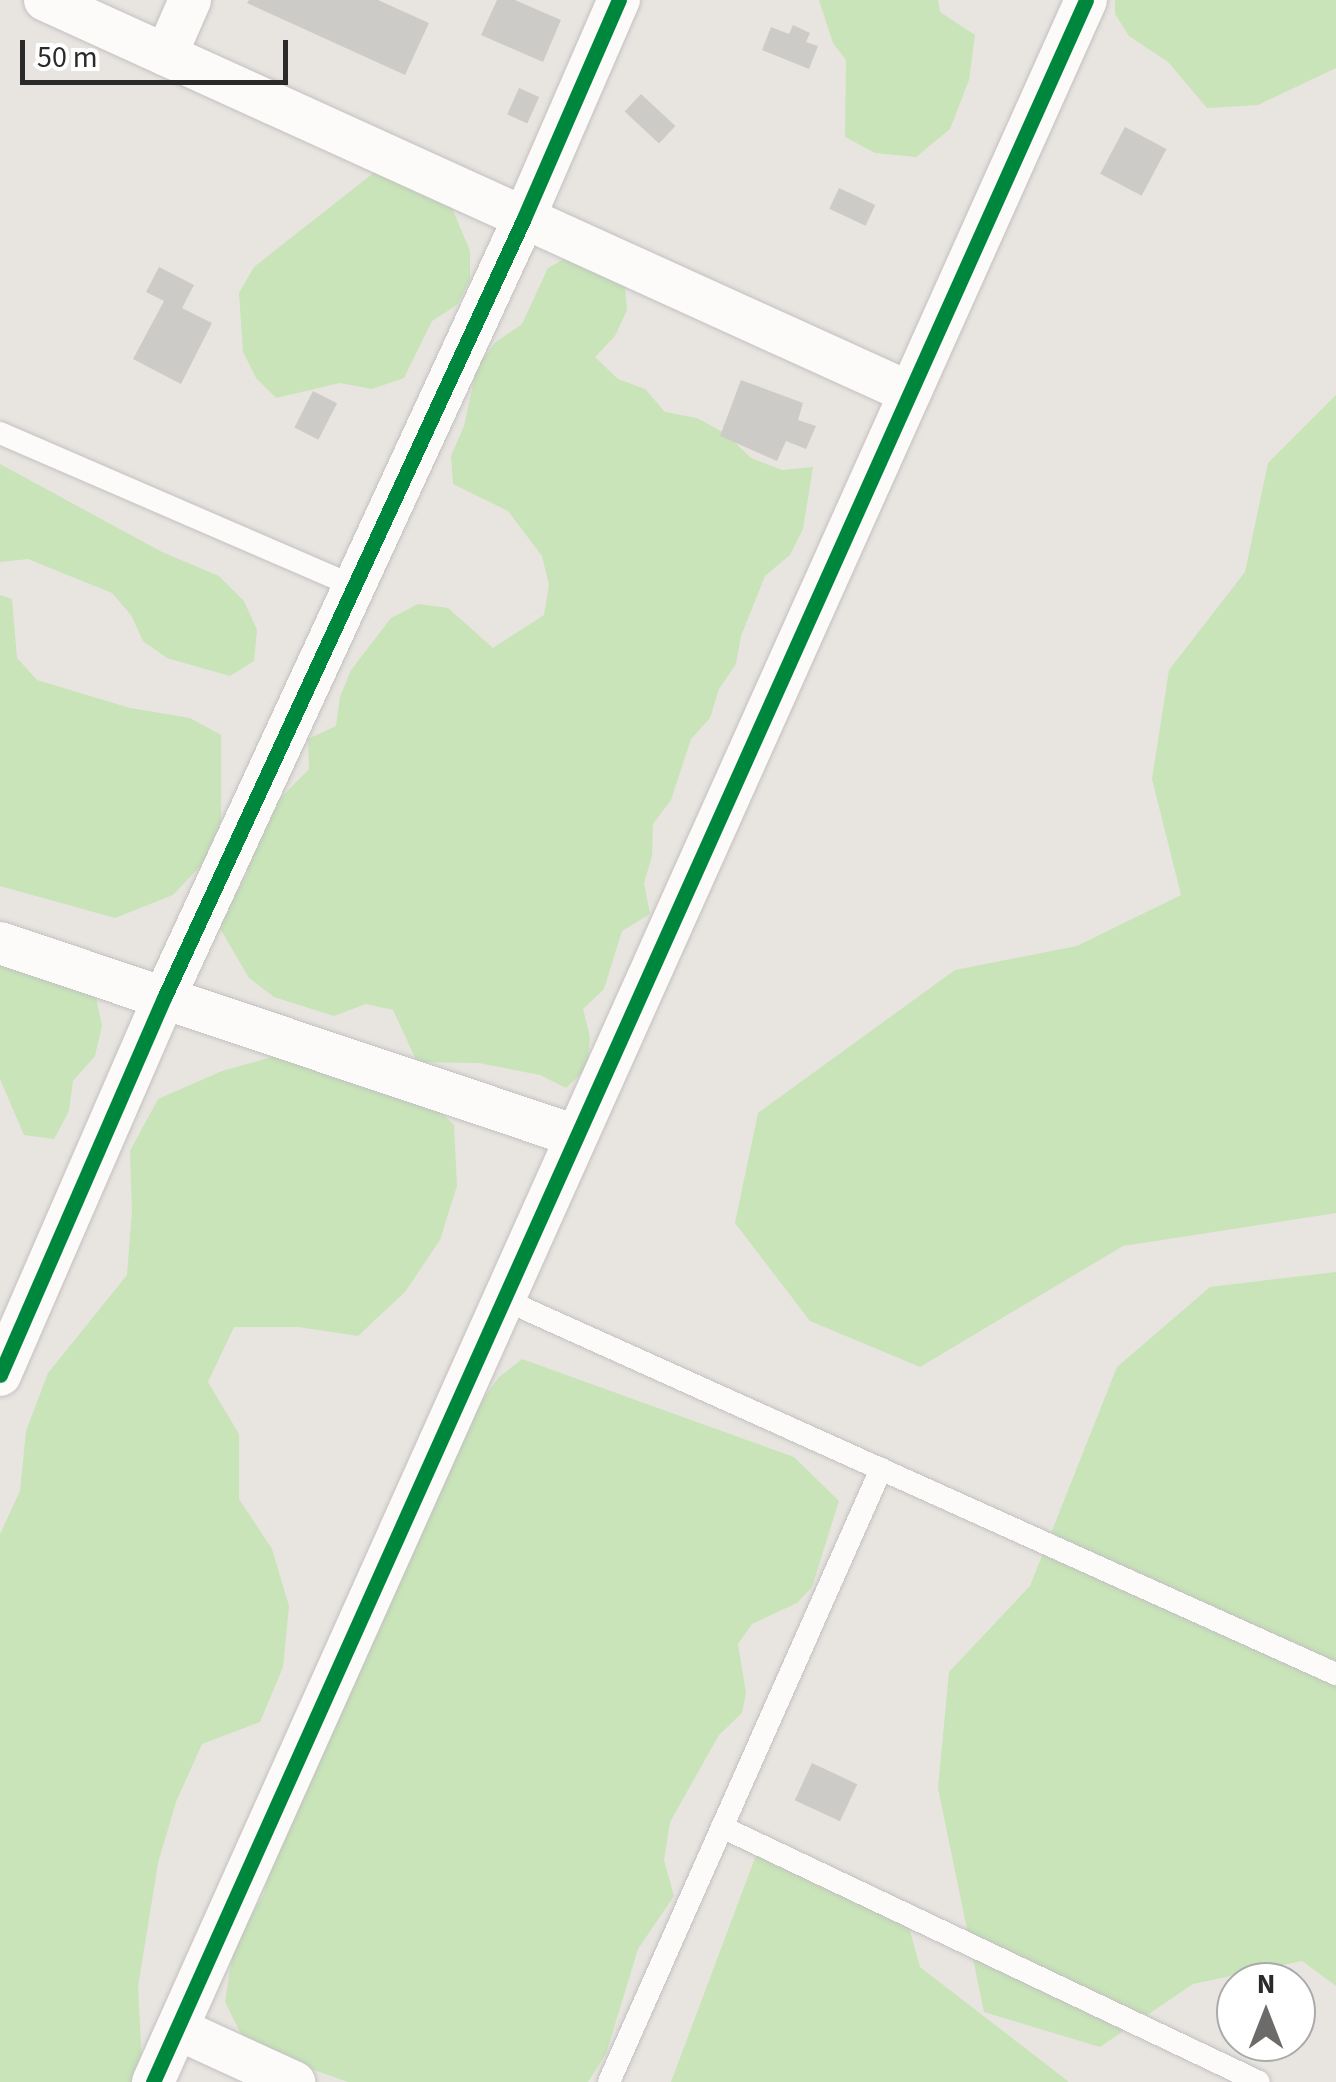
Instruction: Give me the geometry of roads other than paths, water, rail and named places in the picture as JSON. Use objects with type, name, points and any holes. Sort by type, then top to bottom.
[{"type":"street","points":[[45,0],[910,393]]},
{"type":"street","points":[[166,55],[190,0]]},
{"type":"street","points":[[0,1375],[164,998],[524,218],[619,0]]},
{"type":"street","points":[[153,2082],[1086,0]]},
{"type":"street","points":[[0,943],[576,1136]]},
{"type":"street","points":[[178,2029],[294,2082]]},
{"type":"lane","points":[[0,433],[353,586]]},
{"type":"lane","points":[[504,1299],[1336,1674]]},
{"type":"lane","points":[[609,2082],[882,1469]]},
{"type":"lane","points":[[722,1828],[1260,2082]]}]
